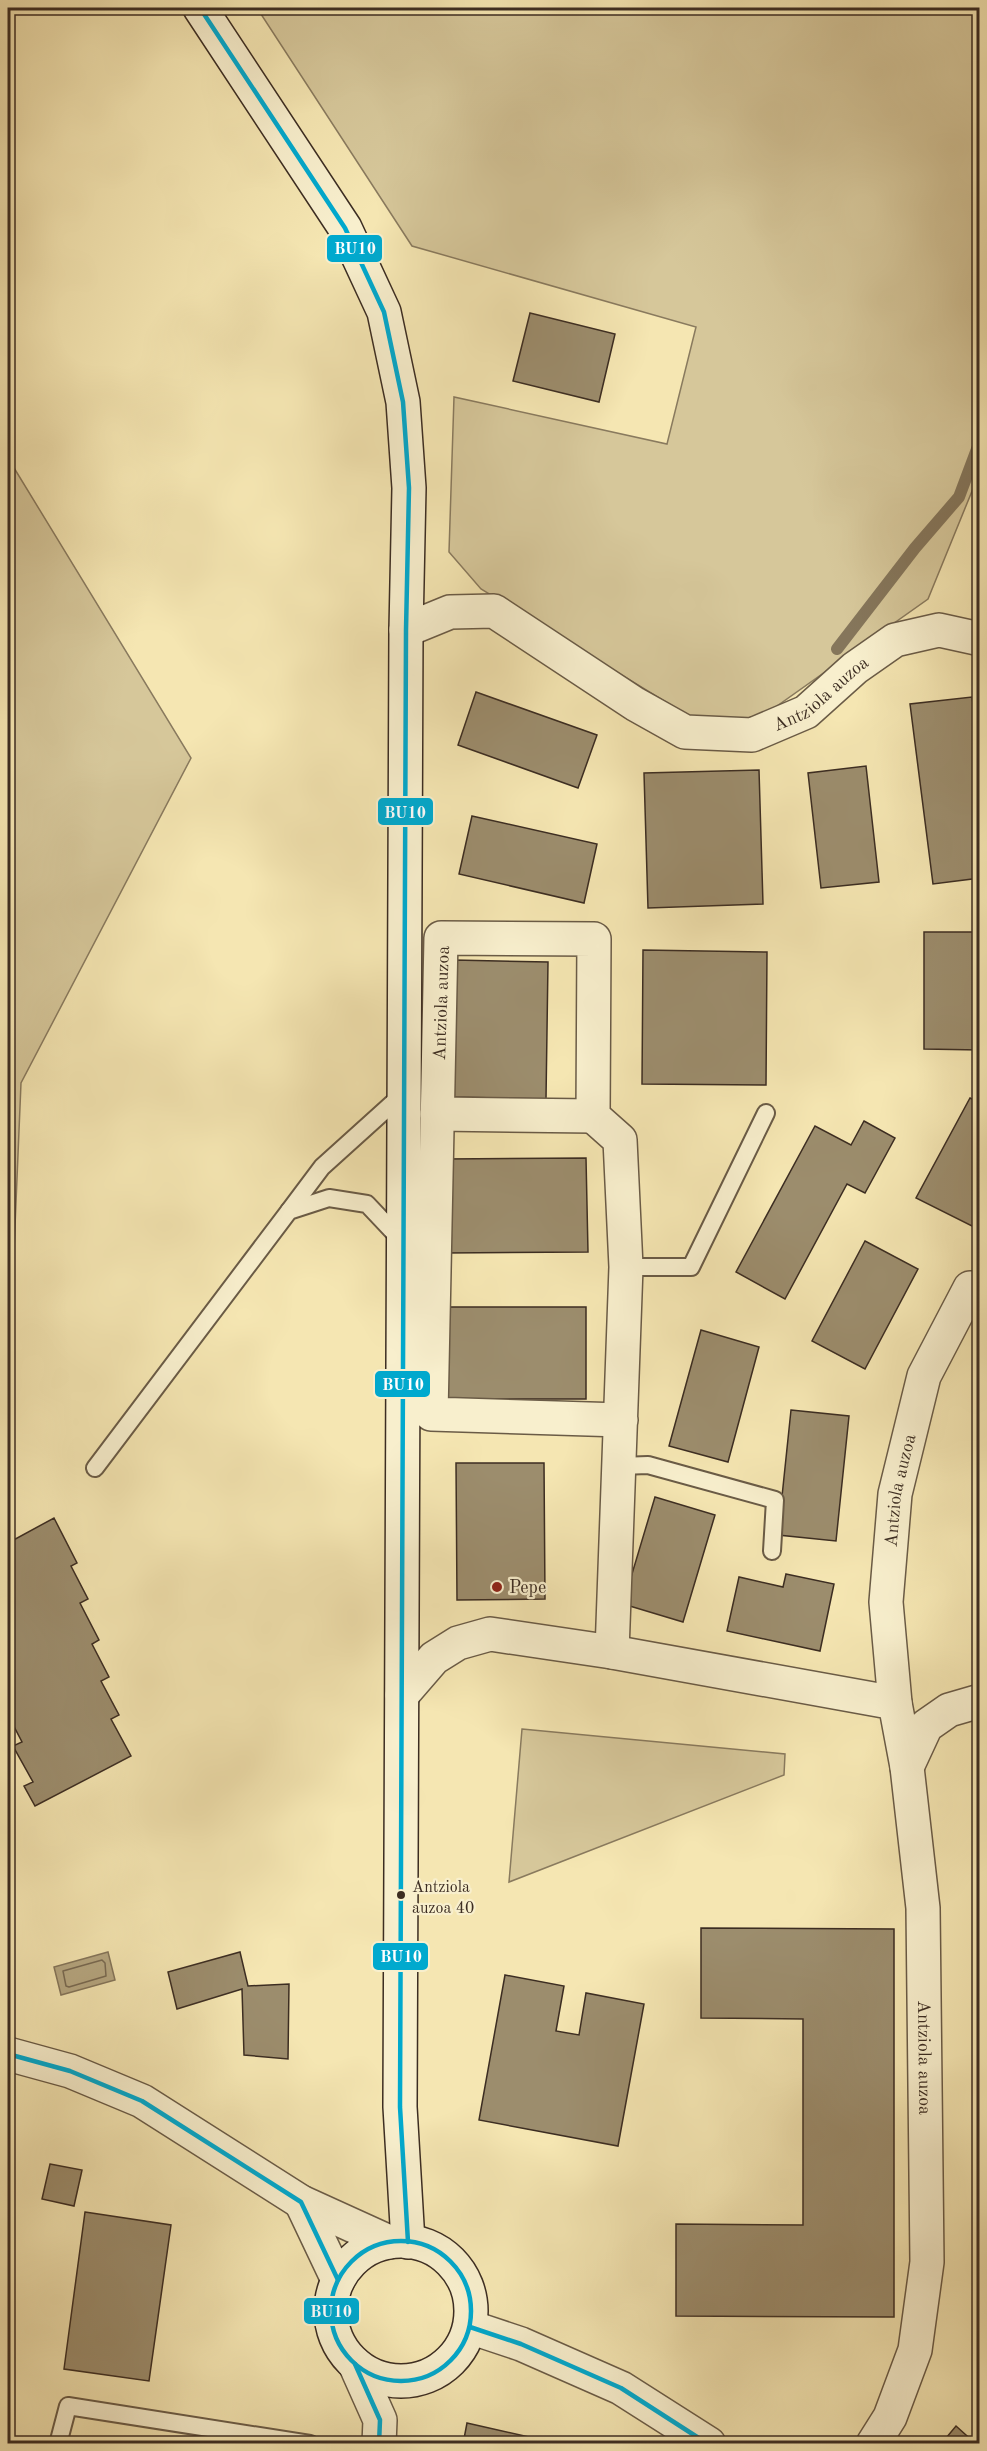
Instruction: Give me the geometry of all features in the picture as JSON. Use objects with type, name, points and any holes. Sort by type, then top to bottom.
[{"type":"street","points":[[200,8],[345,228],[384,312],[404,402],[408,488],[399,2242]]},
{"type":"street","name":"Antziola auzoa","points":[[406,630],[450,612],[494,611],[635,704],[685,732],[752,735],[806,712],[855,668],[895,640],[939,630],[980,639]]},
{"type":"street","name":"Antziola auzoa","points":[[593,1116],[594,939],[441,938],[431,1414],[621,1420]]},
{"type":"street","points":[[437,1114],[593,1116],[620,1140],[626,1266],[612,1652]]},
{"type":"street","name":"Antziola auzoa","points":[[873,2444],[890,2417],[915,2350],[927,2262],[923,1908],[907,1767],[895,1703],[886,1602],[895,1494],[924,1376],[970,1288]]},
{"type":"street","points":[[402,1695],[434,1658],[458,1643],[490,1634],[612,1652],[895,1703]]},
{"type":"street","points":[[907,1767],[926,1726],[949,1710],[980,1701]]},
{"type":"street","points":[[8,2054],[70,2071],[142,2101],[301,2202],[399,2242],[432,2248],[451,2262],[465,2281],[472,2304],[470,2328],[460,2350],[444,2367],[423,2378],[399,2382],[376,2376],[355,2364]]},
{"type":"street","points":[[301,2202],[338,2280]]},
{"type":"street","points":[[379,2444],[380,2420],[355,2364],[340,2346],[332,2325],[332,2302],[338,2280],[352,2261],[370,2248],[399,2242]]},
{"type":"street","points":[[470,2328],[521,2344],[621,2388],[709,2444]]},
{"type":"lane","points":[[95,1468],[322,1167],[404,1093]]},
{"type":"lane","points":[[626,1266],[691,1267],[766,1113]]},
{"type":"lane","points":[[289,1211],[329,1198],[368,1204],[404,1243]]},
{"type":"lane","points":[[620,1466],[648,1465],[775,1500],[772,1551]]},
{"type":"lane","points":[[58,2444],[68,2406],[310,2444]]},
{"type":"shaded area","points":[[257,8],[979,8],[979,474],[928,599],[760,718],[692,718],[481,589],[449,552],[454,397],[667,444],[696,327],[412,246]]},
{"type":"shaded area","points":[[8,458],[191,758],[21,1083],[8,1393]]},
{"type":"shaded area","points":[[522,1729],[785,1754],[784,1775],[509,1882]]},
{"type":"water","points":[[108,1952],[115,1980],[61,1995],[54,1967]]},
{"type":"building","points":[[530,313],[615,334],[599,402],[513,381]]},
{"type":"building","points":[[476,692],[597,735],[578,788],[458,745]]},
{"type":"building","points":[[972,697],[980,753],[980,878],[933,884],[910,704]]},
{"type":"building","points":[[866,766],[879,882],[821,888],[808,773]]},
{"type":"building","points":[[759,770],[763,904],[648,908],[644,773]]},
{"type":"building","points":[[472,816],[597,844],[584,903],[459,874]]},
{"type":"building","points":[[924,932],[980,932],[980,1050],[924,1049]]},
{"type":"building","points":[[643,950],[767,952],[766,1085],[642,1084]]},
{"type":"building","points":[[454,960],[548,962],[546,1099],[452,1097]]},
{"type":"building","points":[[970,1098],[980,1103],[980,1212],[972,1226],[916,1198]]},
{"type":"building","points":[[864,1121],[895,1138],[865,1193],[847,1184],[785,1299],[736,1272],[815,1126],[851,1145]]},
{"type":"building","points":[[586,1158],[588,1252],[445,1253],[444,1159]]},
{"type":"building","points":[[865,1241],[918,1269],[865,1369],[812,1341]]},
{"type":"building","points":[[443,1307],[586,1307],[586,1399],[443,1399]]},
{"type":"building","points":[[701,1330],[759,1347],[728,1462],[669,1446]]},
{"type":"building","points":[[791,1410],[849,1416],[836,1541],[778,1535]]},
{"type":"building","points":[[456,1463],[544,1463],[545,1599],[457,1600]]},
{"type":"building","points":[[655,1497],[715,1515],[683,1622],[623,1604]]},
{"type":"building","points":[[54,1518],[77,1563],[71,1566],[88,1599],[80,1603],[99,1640],[92,1644],[109,1677],[101,1681],[119,1715],[111,1719],[131,1756],[35,1806],[24,1786],[33,1782],[13,1746],[22,1742],[8,1715],[8,1707],[11,1705],[8,1698],[8,1543]]},
{"type":"building","points":[[786,1574],[834,1584],[820,1651],[727,1631],[739,1577],[783,1587]]},
{"type":"building","points":[[701,1928],[894,1929],[894,2317],[676,2316],[676,2224],[803,2225],[803,2019],[701,2018]]},
{"type":"building","points":[[240,1952],[248,1986],[289,1984],[288,2059],[244,2055],[242,1989],[177,2009],[168,1972]]},
{"type":"building","points":[[505,1975],[564,1986],[556,2031],[579,2035],[586,1993],[644,2004],[618,2146],[479,2120]]},
{"type":"building","points":[[50,2164],[82,2170],[74,2206],[42,2199]]},
{"type":"building","points":[[85,2212],[171,2225],[149,2381],[64,2369]]},
{"type":"building","points":[[467,2423],[560,2444],[463,2444]]},
{"type":"building","points":[[956,2426],[976,2444],[941,2444]]},
{"type":"waterway","points":[[837,649],[915,548],[959,497],[980,441]]},
{"type":"transit line","name":"BU10","points":[[200,8],[345,228],[384,312],[403,402],[409,488],[406,630],[400,2107],[408,2242]]},
{"type":"transit line","name":"BU10","points":[[8,2054],[70,2071],[142,2101],[301,2202],[338,2280]]},
{"type":"transit line","name":"BU10","points":[[401,2241],[428,2247],[440,2253],[450,2262],[459,2272],[465,2284],[471,2311],[465,2338],[459,2350],[450,2360],[440,2369],[428,2375],[401,2381],[374,2375],[362,2369],[352,2360],[343,2350],[337,2338],[331,2311],[337,2284],[343,2272],[352,2262],[362,2253],[374,2247],[401,2241]]},
{"type":"transit line","name":"BU10","points":[[470,2327],[521,2344],[621,2388],[708,2444]]},
{"type":"transit line","name":"BU10","points":[[355,2364],[380,2420],[379,2444]]},
{"type":"place","name":"Pepe","points":[[497,1587]]},
{"type":"place","name":"Antziola auzoa 40","points":[[401,1895]]}]
